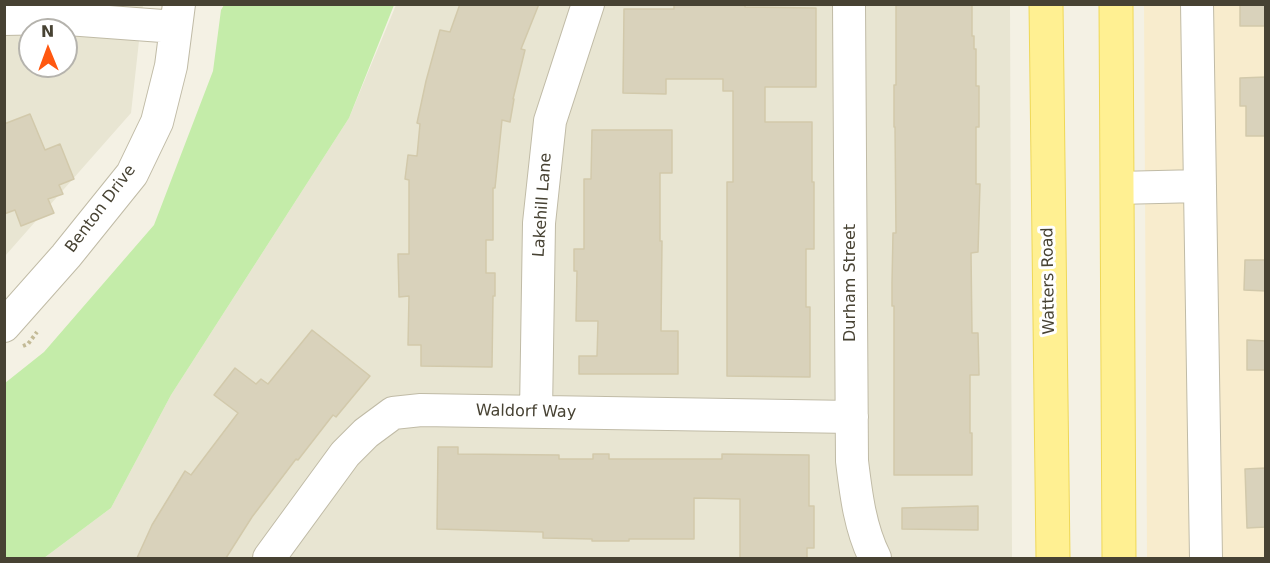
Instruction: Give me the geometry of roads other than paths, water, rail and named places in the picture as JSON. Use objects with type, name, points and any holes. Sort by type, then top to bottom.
[{"type":"main road","name":"Watters Road","points":[[1046,4],[1053,558]]},
{"type":"main road","points":[[1116,4],[1119,558]]},
{"type":"street","name":"Lakehill Lane","points":[[536,412],[539,223],[550,121],[588,4]]},
{"type":"street","name":"Durham Street","points":[[849,4],[852,461],[857,502],[868,544],[875,558]]},
{"type":"street","points":[[1197,4],[1206,558]]},
{"type":"street","points":[[4,19],[178,16]]},
{"type":"street","name":"Benton Drive","points":[[4,326],[66,256],[132,174],[157,123],[171,66],[178,16]]},
{"type":"street","points":[[1117,188],[1200,186]]},
{"type":"street","name":"Waldorf Way","points":[[269,558],[345,454],[393,413],[421,410],[852,417]]}]
